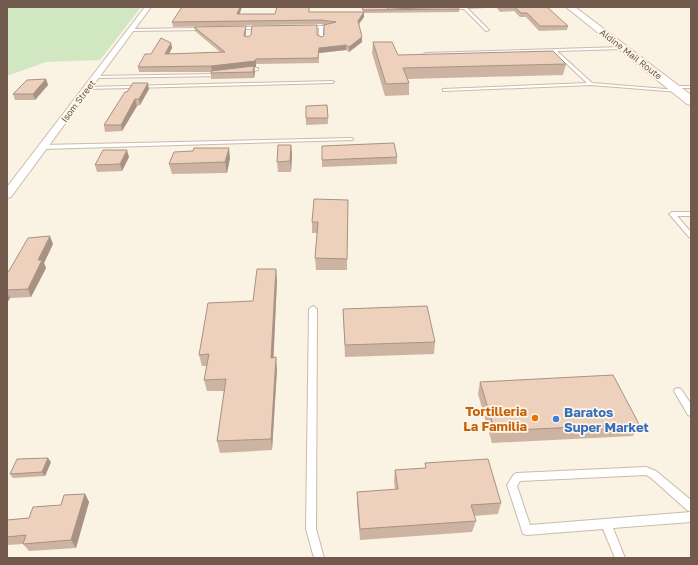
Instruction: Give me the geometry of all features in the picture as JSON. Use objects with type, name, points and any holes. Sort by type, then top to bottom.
[{"type":"main road","name":"Aldine Mail Route","points":[[570,7],[691,101]]},
{"type":"street","name":"Isom Street","points":[[7,194],[148,7]]},
{"type":"lane","points":[[386,7],[388,9],[400,9]]},
{"type":"lane","points":[[445,9],[484,7]]},
{"type":"lane","points":[[465,8],[487,30]]},
{"type":"lane","points":[[305,27],[333,27]]},
{"type":"lane","points":[[321,27],[321,40]]},
{"type":"lane","points":[[234,28],[266,28]]},
{"type":"lane","points":[[249,34],[250,28]]},
{"type":"lane","points":[[131,30],[211,29]]},
{"type":"lane","points":[[426,54],[622,48]]},
{"type":"lane","points":[[554,50],[591,84]]},
{"type":"lane","points":[[237,73],[257,69]]},
{"type":"lane","points":[[95,77],[224,74]]},
{"type":"lane","points":[[87,88],[332,82]]},
{"type":"lane","points":[[444,90],[591,84],[675,89],[691,86]]},
{"type":"lane","points":[[42,147],[351,139]]},
{"type":"lane","points":[[691,214],[672,214],[691,236]]},
{"type":"lane","points":[[313,309],[311,529],[319,558]]},
{"type":"lane","points":[[678,391],[691,412]]},
{"type":"lane","points":[[691,507],[653,474],[646,471],[517,477],[512,485],[527,530],[691,516]]},
{"type":"lane","points":[[606,524],[620,558]]},
{"type":"green space","points":[[7,7],[141,7],[100,60],[46,62],[7,76]]},
{"type":"building","points":[[182,7],[240,7],[237,14],[275,14],[277,7],[309,7],[309,12],[364,12],[358,21],[362,37],[349,47],[346,45],[319,48],[318,58],[256,59],[255,61],[211,66],[138,67],[145,54],[151,54],[161,38],[171,43],[165,54],[225,52],[194,27],[246,26],[244,36],[248,37],[251,35],[252,26],[317,25],[317,35],[322,37],[324,35],[324,25],[336,22],[321,20],[172,22]]},
{"type":"building","points":[[362,7],[386,7],[388,9],[458,7],[459,9],[363,10]]},
{"type":"building","points":[[515,7],[547,7],[568,26],[540,26],[527,13],[521,13]]},
{"type":"building","points":[[373,42],[392,42],[398,55],[553,51],[566,64],[403,68],[409,83],[386,84]]},
{"type":"building","points":[[254,66],[253,72],[211,73],[211,71]]},
{"type":"building","points":[[46,79],[33,94],[13,94],[27,80]]},
{"type":"building","points":[[133,83],[148,83],[139,99],[135,99],[121,125],[104,125],[125,92],[127,92]]},
{"type":"building","points":[[327,105],[328,118],[306,118],[306,106]]},
{"type":"building","points":[[394,143],[397,157],[322,160],[322,146]]},
{"type":"building","points":[[278,145],[291,145],[290,161],[277,162]]},
{"type":"building","points":[[194,148],[229,148],[225,162],[169,164],[174,152],[193,151]]},
{"type":"building","points":[[103,150],[127,150],[120,164],[95,165]]},
{"type":"building","points":[[314,199],[348,200],[347,259],[315,258],[318,222],[312,222]]},
{"type":"building","points":[[50,236],[38,260],[42,260],[28,289],[7,290],[7,272],[28,238]]},
{"type":"building","points":[[257,269],[276,269],[271,358],[276,357],[271,439],[217,441],[226,379],[204,380],[209,354],[199,355],[208,303],[253,301]]},
{"type":"building","points":[[427,306],[435,342],[345,345],[343,309]]},
{"type":"building","points":[[613,375],[639,424],[495,431],[480,382]]},
{"type":"building","points":[[48,458],[42,472],[10,474],[17,459]]},
{"type":"building","points":[[488,459],[501,503],[471,505],[476,521],[360,529],[357,492],[398,489],[395,470],[426,468],[425,463]]},
{"type":"building","points":[[85,494],[71,540],[23,544],[26,535],[7,537],[7,520],[29,518],[33,507],[61,505],[64,495]]},
{"type":"place","name":"Tortilleria La Familia","points":[[535,418]]},
{"type":"place","name":"Baratos Super Market","points":[[556,419]]}]
